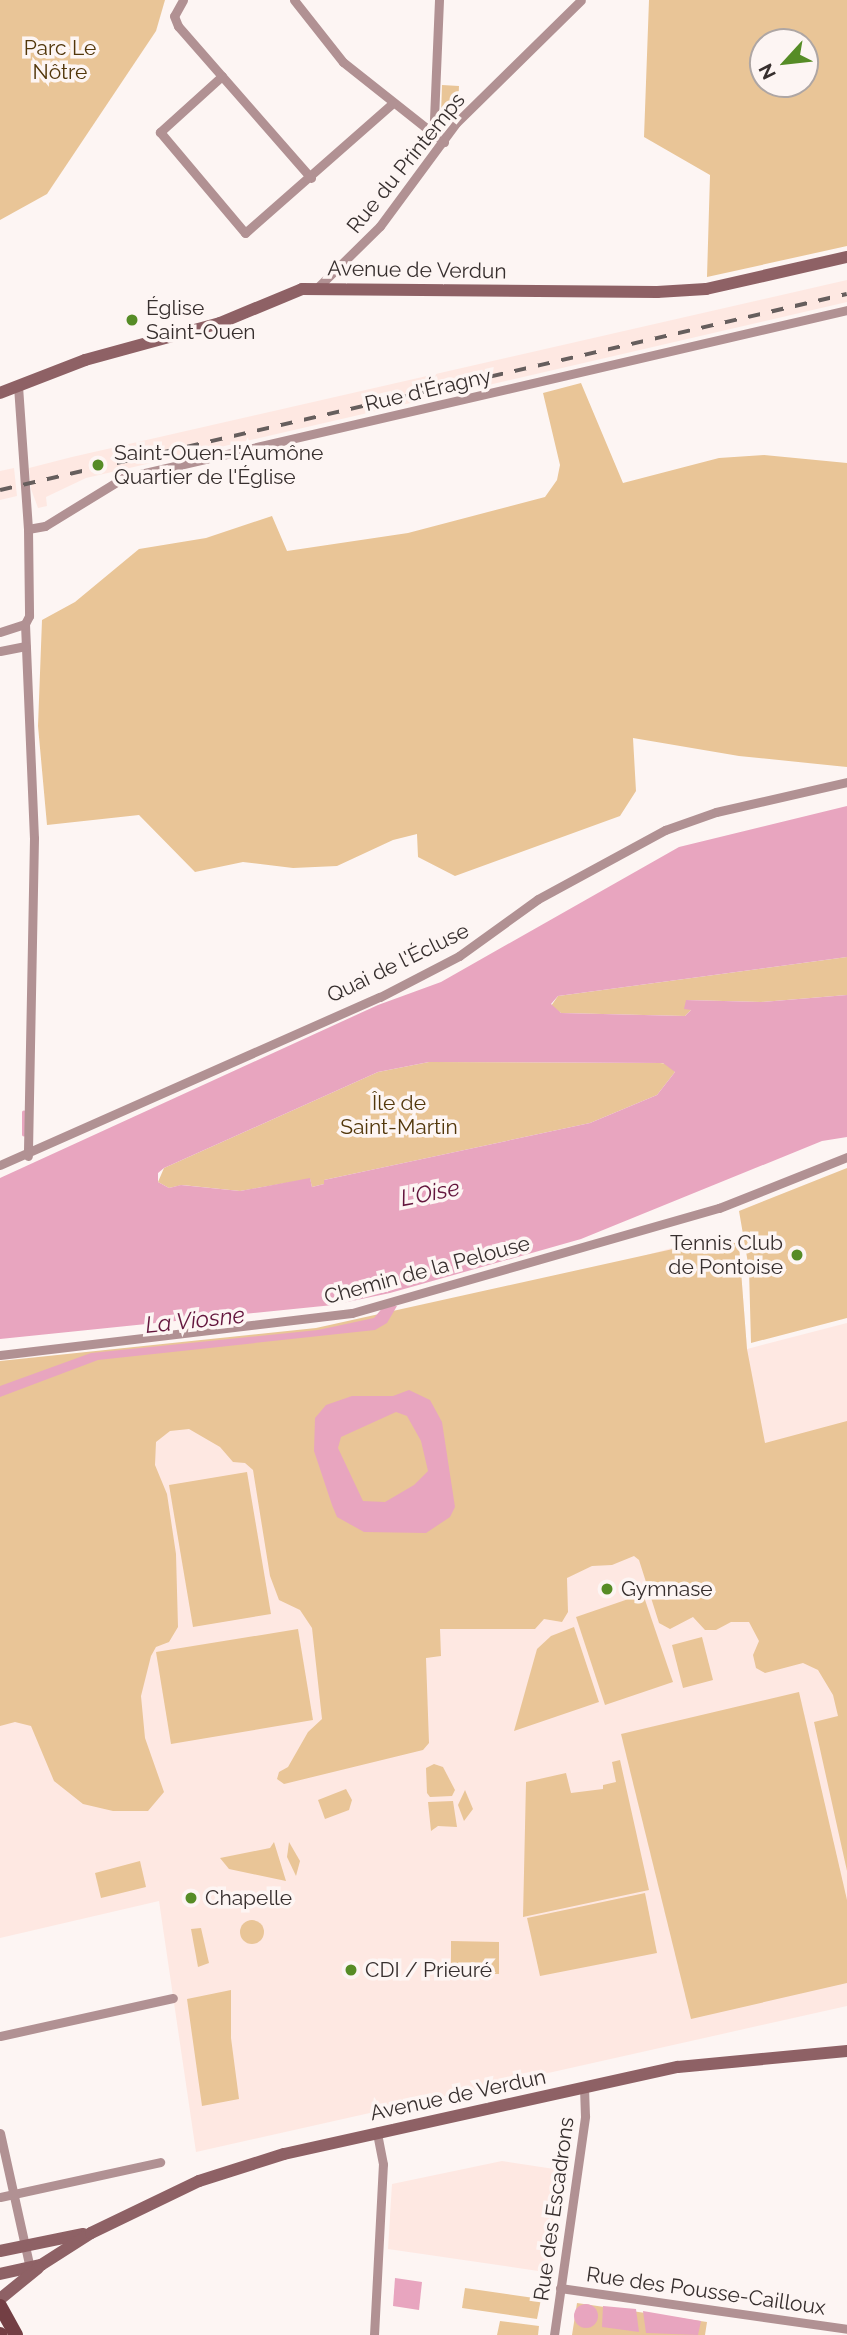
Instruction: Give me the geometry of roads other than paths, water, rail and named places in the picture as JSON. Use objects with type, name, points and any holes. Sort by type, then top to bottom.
[{"type":"main road","name":"Avenue de Verdun","points":[[0,393],[85,360],[211,326],[298,290],[317,288],[657,292],[706,289],[847,257]]},
{"type":"main road","name":"Avenue de Verdun","points":[[0,2274],[36,2267],[91,2233],[221,2173],[377,2132],[708,2062],[847,2051]]},
{"type":"main road","name":"Avenue de Verdun","points":[[2,2251],[91,2233]]},
{"type":"main road","points":[[0,2299],[36,2267]]},
{"type":"main road","points":[[0,2306],[7,2332]]},
{"type":"street","points":[[183,0],[174,16],[178,26],[311,178]]},
{"type":"street","points":[[294,0],[343,62],[444,142]]},
{"type":"street","points":[[439,0],[434,121],[444,142]]},
{"type":"street","name":"Rue du Printemps","points":[[317,288],[362,247],[491,87],[581,0]]},
{"type":"street","points":[[222,76],[160,132],[245,233],[311,178],[393,103]]},
{"type":"street","name":"Rue d'Éragny","points":[[28,529],[45,526],[115,481],[847,310]]},
{"type":"street","points":[[18,386],[28,529],[29,616],[25,624],[34,838],[28,1156]]},
{"type":"street","points":[[0,632],[25,624]]},
{"type":"street","points":[[0,651],[26,646]]},
{"type":"street","name":"Quai de l'Écluse","points":[[0,1165],[28,1156],[295,1031],[380,997],[459,956],[545,894],[665,830],[716,812],[847,782]]},
{"type":"street","name":"Chemin de la Pelouse","points":[[0,1355],[352,1312],[719,1208],[847,1157]]},
{"type":"street","points":[[0,2036],[173,1998]]},
{"type":"street","name":"Rue des Escadrons","points":[[554,2335],[585,2116],[584,2088]]},
{"type":"street","points":[[374,2335],[383,2164],[377,2132]]},
{"type":"street","points":[[0,2133],[25,2246],[36,2267]]},
{"type":"street","points":[[0,2197],[160,2162]]},
{"type":"street","name":"Rue des Pousse-Cailloux","points":[[560,2288],[847,2332]]},
{"type":"water","name":"L'Oise","points":[[847,806],[847,957],[558,996],[551,1004],[561,1013],[685,1016],[691,1010],[684,1009],[686,1000],[761,1002],[847,995],[847,1137],[822,1141],[581,1239],[390,1293],[333,1305],[0,1339],[0,1178],[378,1005],[441,982],[679,847]],"holes":[[[429,1062],[663,1063],[675,1072],[657,1095],[590,1123],[324,1180],[324,1184],[312,1187],[310,1178],[240,1191],[181,1185],[169,1188],[158,1182],[158,1173],[164,1168],[378,1072]]]},
{"type":"water","points":[[384,1306],[397,1306],[387,1323],[375,1330],[98,1360],[0,1397],[0,1386],[91,1353],[318,1330],[374,1318]]},
{"type":"water","points":[[409,1390],[430,1400],[442,1422],[455,1507],[450,1517],[426,1533],[364,1532],[337,1517],[314,1451],[315,1418],[326,1405],[352,1396],[393,1396]],"holes":[[[396,1412],[407,1416],[421,1441],[428,1471],[414,1485],[385,1502],[363,1501],[338,1448],[341,1437]]]},
{"type":"water","points":[[395,2278],[422,2282],[419,2310],[393,2306]]},
{"type":"water","points":[[586,2304],[597,2311],[598,2316],[591,2327],[586,2328],[575,2321],[574,2316],[581,2305]]},
{"type":"water","points":[[603,2306],[636,2309],[639,2332],[602,2327]]},
{"type":"water","points":[[643,2311],[701,2321],[698,2335],[646,2333]]},
{"type":"waterway","points":[[24,1113],[24,1135]]},
{"type":"railway","points":[[0,490],[847,294]]},
{"type":"place","name":"Église Saint-Ouen","points":[[132,320]]},
{"type":"place","name":"Saint-Ouen-l'Aumône Quartier de l'Église","points":[[98,465]]},
{"type":"place","name":"Tennis Club de Pontoise","points":[[797,1255]]},
{"type":"place","name":"Gymnase","points":[[607,1589]]},
{"type":"place","name":"Chapelle","points":[[191,1898]]},
{"type":"place","name":"CDI / Prieuré","points":[[351,1970]]},
{"type":"park label","name":"Parc Le Nôtre","points":[[60,60]]},
{"type":"park label","name":"Île de Saint-Martin","points":[[399,1115]]},
{"type":"water label","name":"La Viosne","points":[[195,1320]]}]
